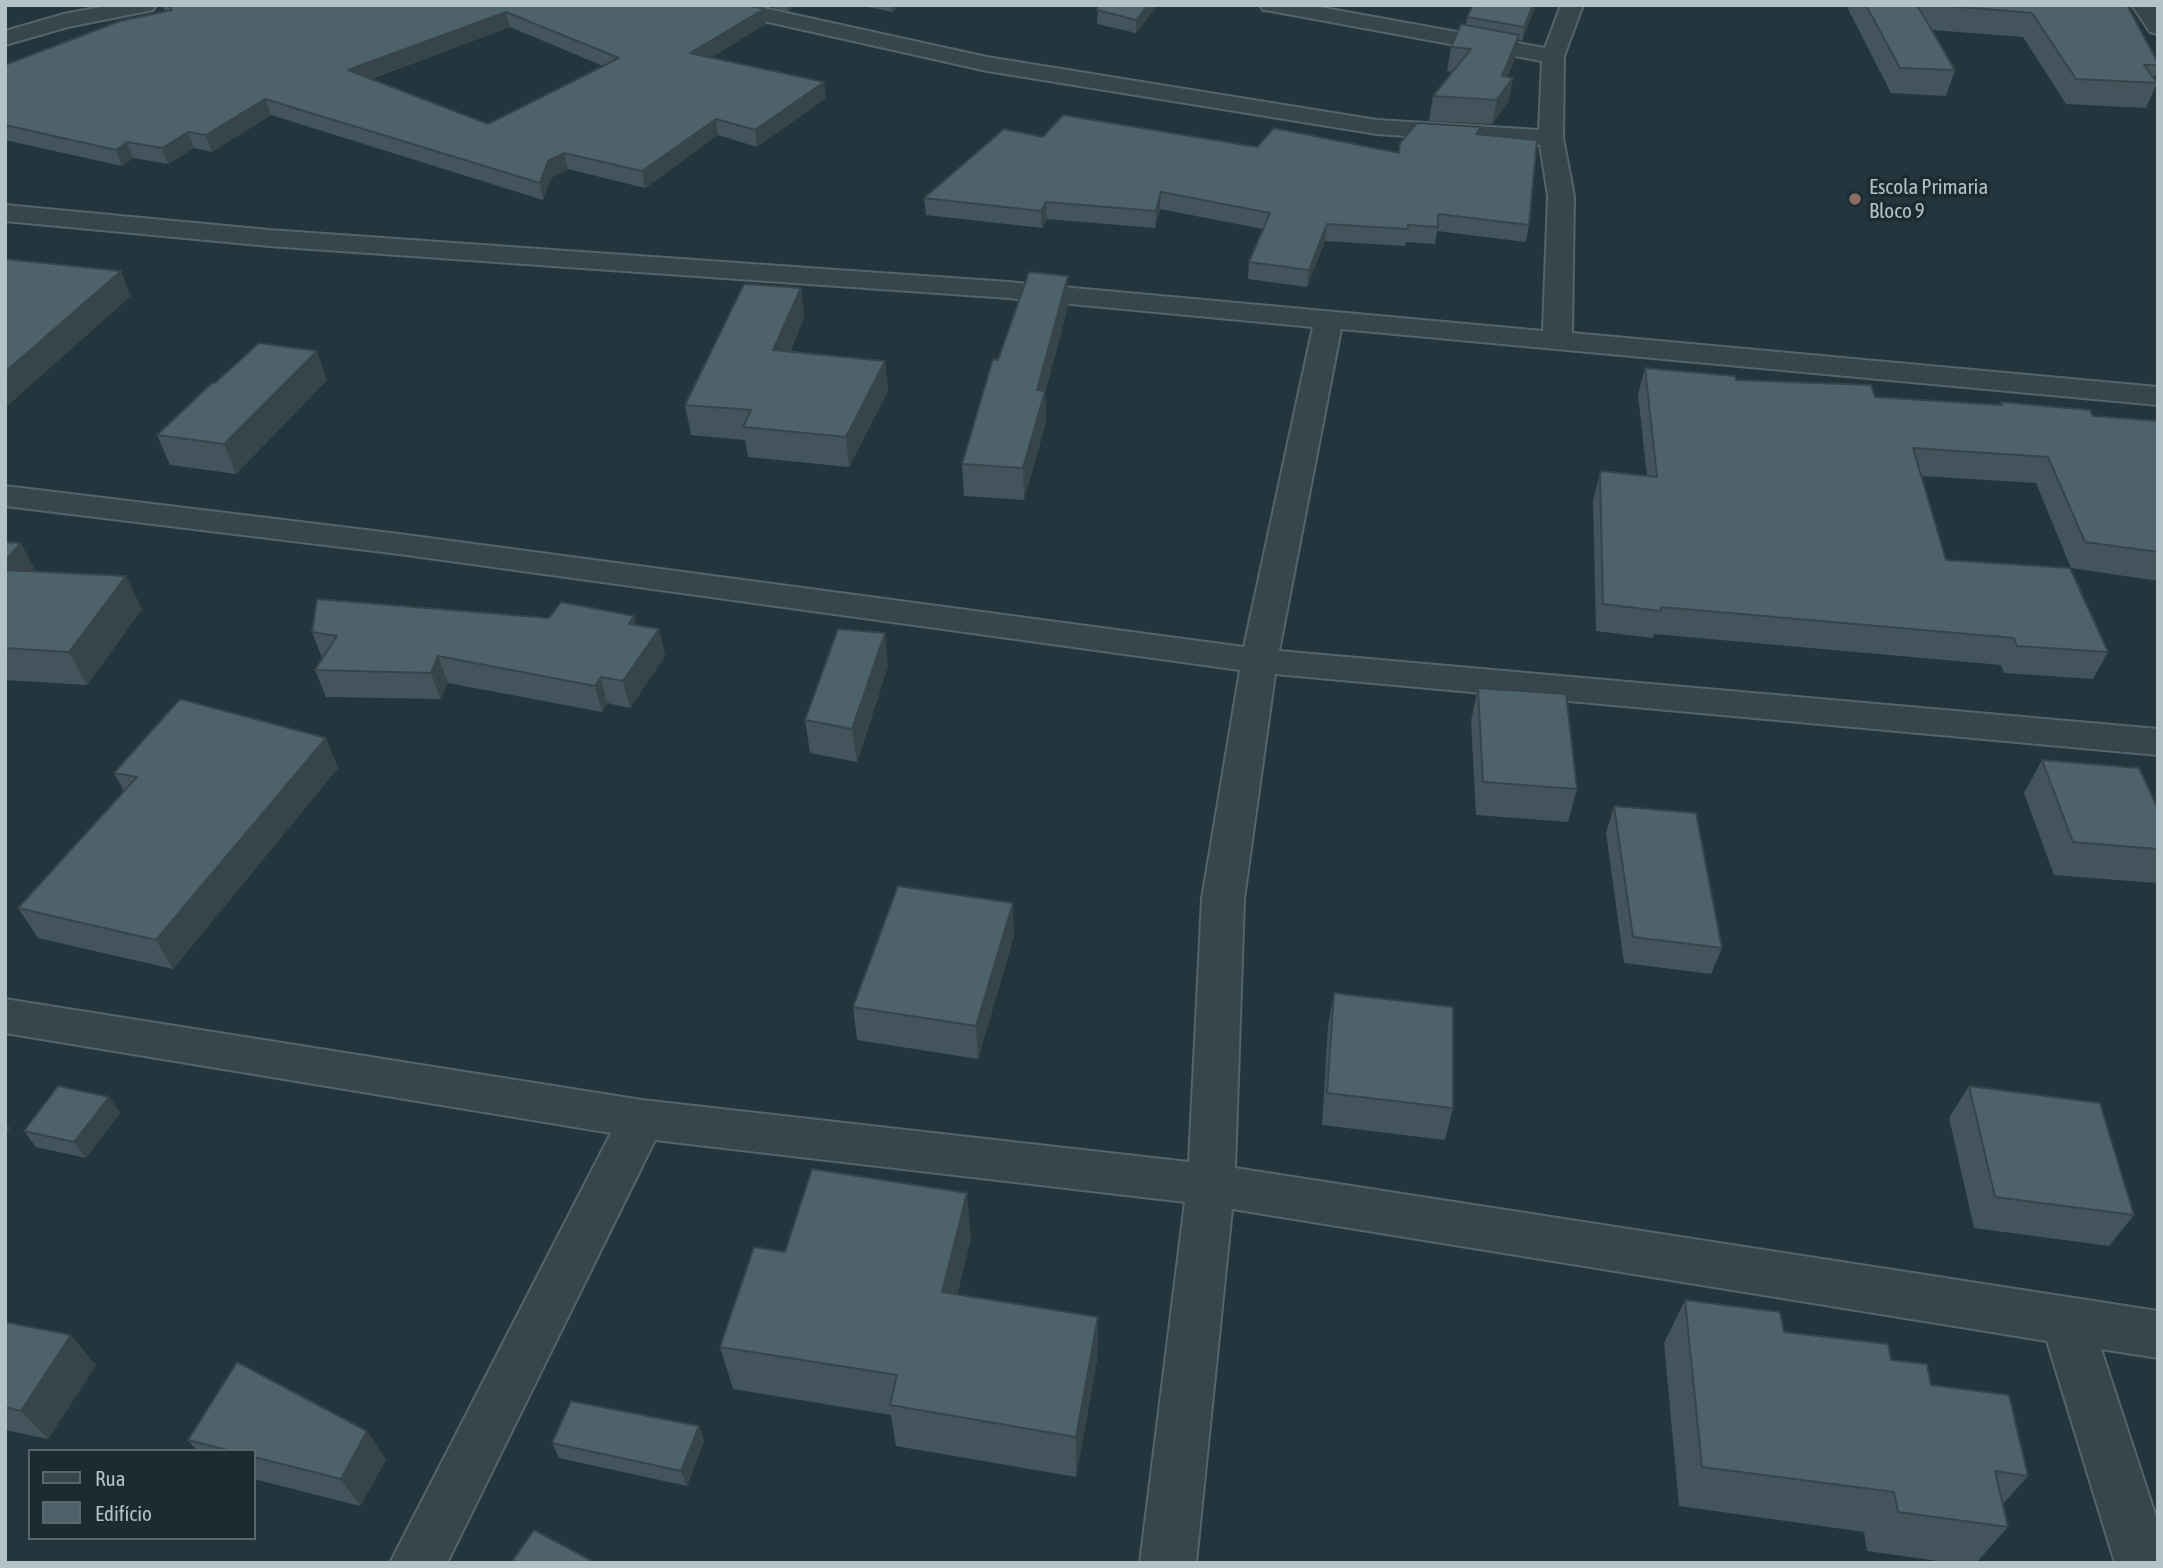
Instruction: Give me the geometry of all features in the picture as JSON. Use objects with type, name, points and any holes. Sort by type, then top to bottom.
[{"type":"street","points":[[5,38],[64,21],[145,5]]},
{"type":"street","points":[[719,5],[987,64],[1206,100],[1377,127],[1551,138]]},
{"type":"street","points":[[1271,5],[1553,57]]},
{"type":"street","points":[[1557,341],[1561,196],[1551,138],[1553,57],[1572,5]]},
{"type":"street","points":[[2143,5],[2158,27]]},
{"type":"street","points":[[5,213],[269,238],[1008,290],[1328,322],[2158,396]]},
{"type":"street","points":[[1168,1563],[1211,1185],[1223,899],[1259,661],[1328,322]]},
{"type":"street","points":[[5,496],[413,546],[1259,661],[2158,741]]},
{"type":"street","points":[[5,1016],[642,1119],[1211,1185],[2158,1335]]},
{"type":"street","points":[[418,1563],[642,1119]]},
{"type":"street","points":[[2066,1320],[2143,1563]]},
{"type":"building","points":[[168,5],[747,5],[764,9],[690,53],[824,82],[755,130],[716,119],[642,171],[564,153],[548,161],[540,183],[265,99],[206,135],[188,132],[162,148],[127,142],[116,150],[5,125],[5,65],[120,21],[172,10]],"holes":[[[506,12],[619,58],[488,124],[348,70]]]},
{"type":"building","points":[[1098,5],[1148,5],[1136,20],[1097,10]]},
{"type":"building","points":[[1473,5],[1533,5],[1524,27],[1467,17]]},
{"type":"building","points":[[1866,5],[1917,5],[1955,70],[1900,68]]},
{"type":"building","points":[[1936,5],[2127,5],[2158,63],[2144,65],[2157,83],[2076,79],[2032,13]]},
{"type":"building","points":[[1461,24],[1519,35],[1502,76],[1513,78],[1496,100],[1433,96],[1471,49],[1451,47]]},
{"type":"building","points":[[1063,115],[1257,147],[1274,128],[1399,153],[1400,143],[1417,123],[1481,127],[1476,134],[1537,140],[1529,225],[1438,214],[1438,227],[1408,225],[1408,229],[1327,224],[1309,270],[1249,262],[1270,213],[1161,192],[1156,211],[1046,202],[1041,211],[924,198],[1004,129],[1043,137]]},
{"type":"building","points":[[5,259],[121,271],[5,372]]},
{"type":"building","points":[[1029,272],[1068,276],[1037,390],[1045,391],[1023,468],[962,464],[993,359],[998,360]]},
{"type":"building","points":[[744,284],[801,288],[773,350],[885,361],[846,437],[743,427],[751,410],[685,405]]},
{"type":"building","points":[[259,343],[317,351],[224,444],[157,435],[212,383]]},
{"type":"building","points":[[1645,368],[1735,376],[1736,380],[1871,385],[1875,397],[2002,405],[2001,402],[2090,410],[2093,416],[2158,421],[2158,552],[2085,542],[2048,457],[1913,448],[1946,560],[2070,568],[2108,652],[2017,646],[2014,638],[1661,607],[1661,611],[1603,604],[1600,474],[1602,471],[1657,477]]},
{"type":"building","points":[[5,542],[21,543],[5,561]]},
{"type":"building","points":[[5,570],[126,576],[69,652],[5,648]]},
{"type":"building","points":[[317,599],[549,618],[561,602],[634,616],[629,624],[659,629],[623,681],[601,677],[595,686],[438,656],[431,673],[315,670],[337,636],[312,632]]},
{"type":"building","points":[[838,629],[885,633],[852,729],[805,720]]},
{"type":"building","points":[[1478,688],[1566,694],[1577,789],[1483,782]]},
{"type":"building","points":[[180,699],[326,738],[156,940],[18,908],[137,777],[114,773]]},
{"type":"building","points":[[2042,760],[2139,768],[2158,809],[2158,849],[2073,842]]},
{"type":"building","points":[[1614,806],[1696,813],[1722,948],[1633,937]]},
{"type":"building","points":[[898,886],[1013,903],[976,1026],[853,1007]]},
{"type":"building","points":[[1334,993],[1453,1007],[1453,1108],[1327,1093]]},
{"type":"building","points":[[58,1086],[109,1097],[74,1142],[24,1131]]},
{"type":"building","points":[[1969,1086],[2100,1103],[2134,1215],[1995,1197]]},
{"type":"building","points":[[812,1169],[967,1193],[942,1292],[1098,1317],[1076,1437],[890,1405],[897,1375],[720,1347],[754,1247],[785,1252]]},
{"type":"building","points":[[1685,1300],[1780,1312],[1784,1332],[1888,1344],[1891,1360],[1927,1364],[1931,1385],[2009,1395],[2028,1476],[1995,1471],[2008,1527],[1898,1512],[1894,1492],[1702,1467]]},
{"type":"building","points":[[5,1322],[71,1335],[21,1411],[5,1407]]},
{"type":"building","points":[[237,1362],[367,1431],[341,1479],[256,1458],[256,1449],[223,1449],[188,1440]]},
{"type":"building","points":[[571,1401],[699,1426],[681,1471],[552,1443]]},
{"type":"building","points":[[534,1530],[596,1563],[511,1563]]},
{"type":"place","name":"Escola Primaria Bloco 9","points":[[1855,199]]}]
